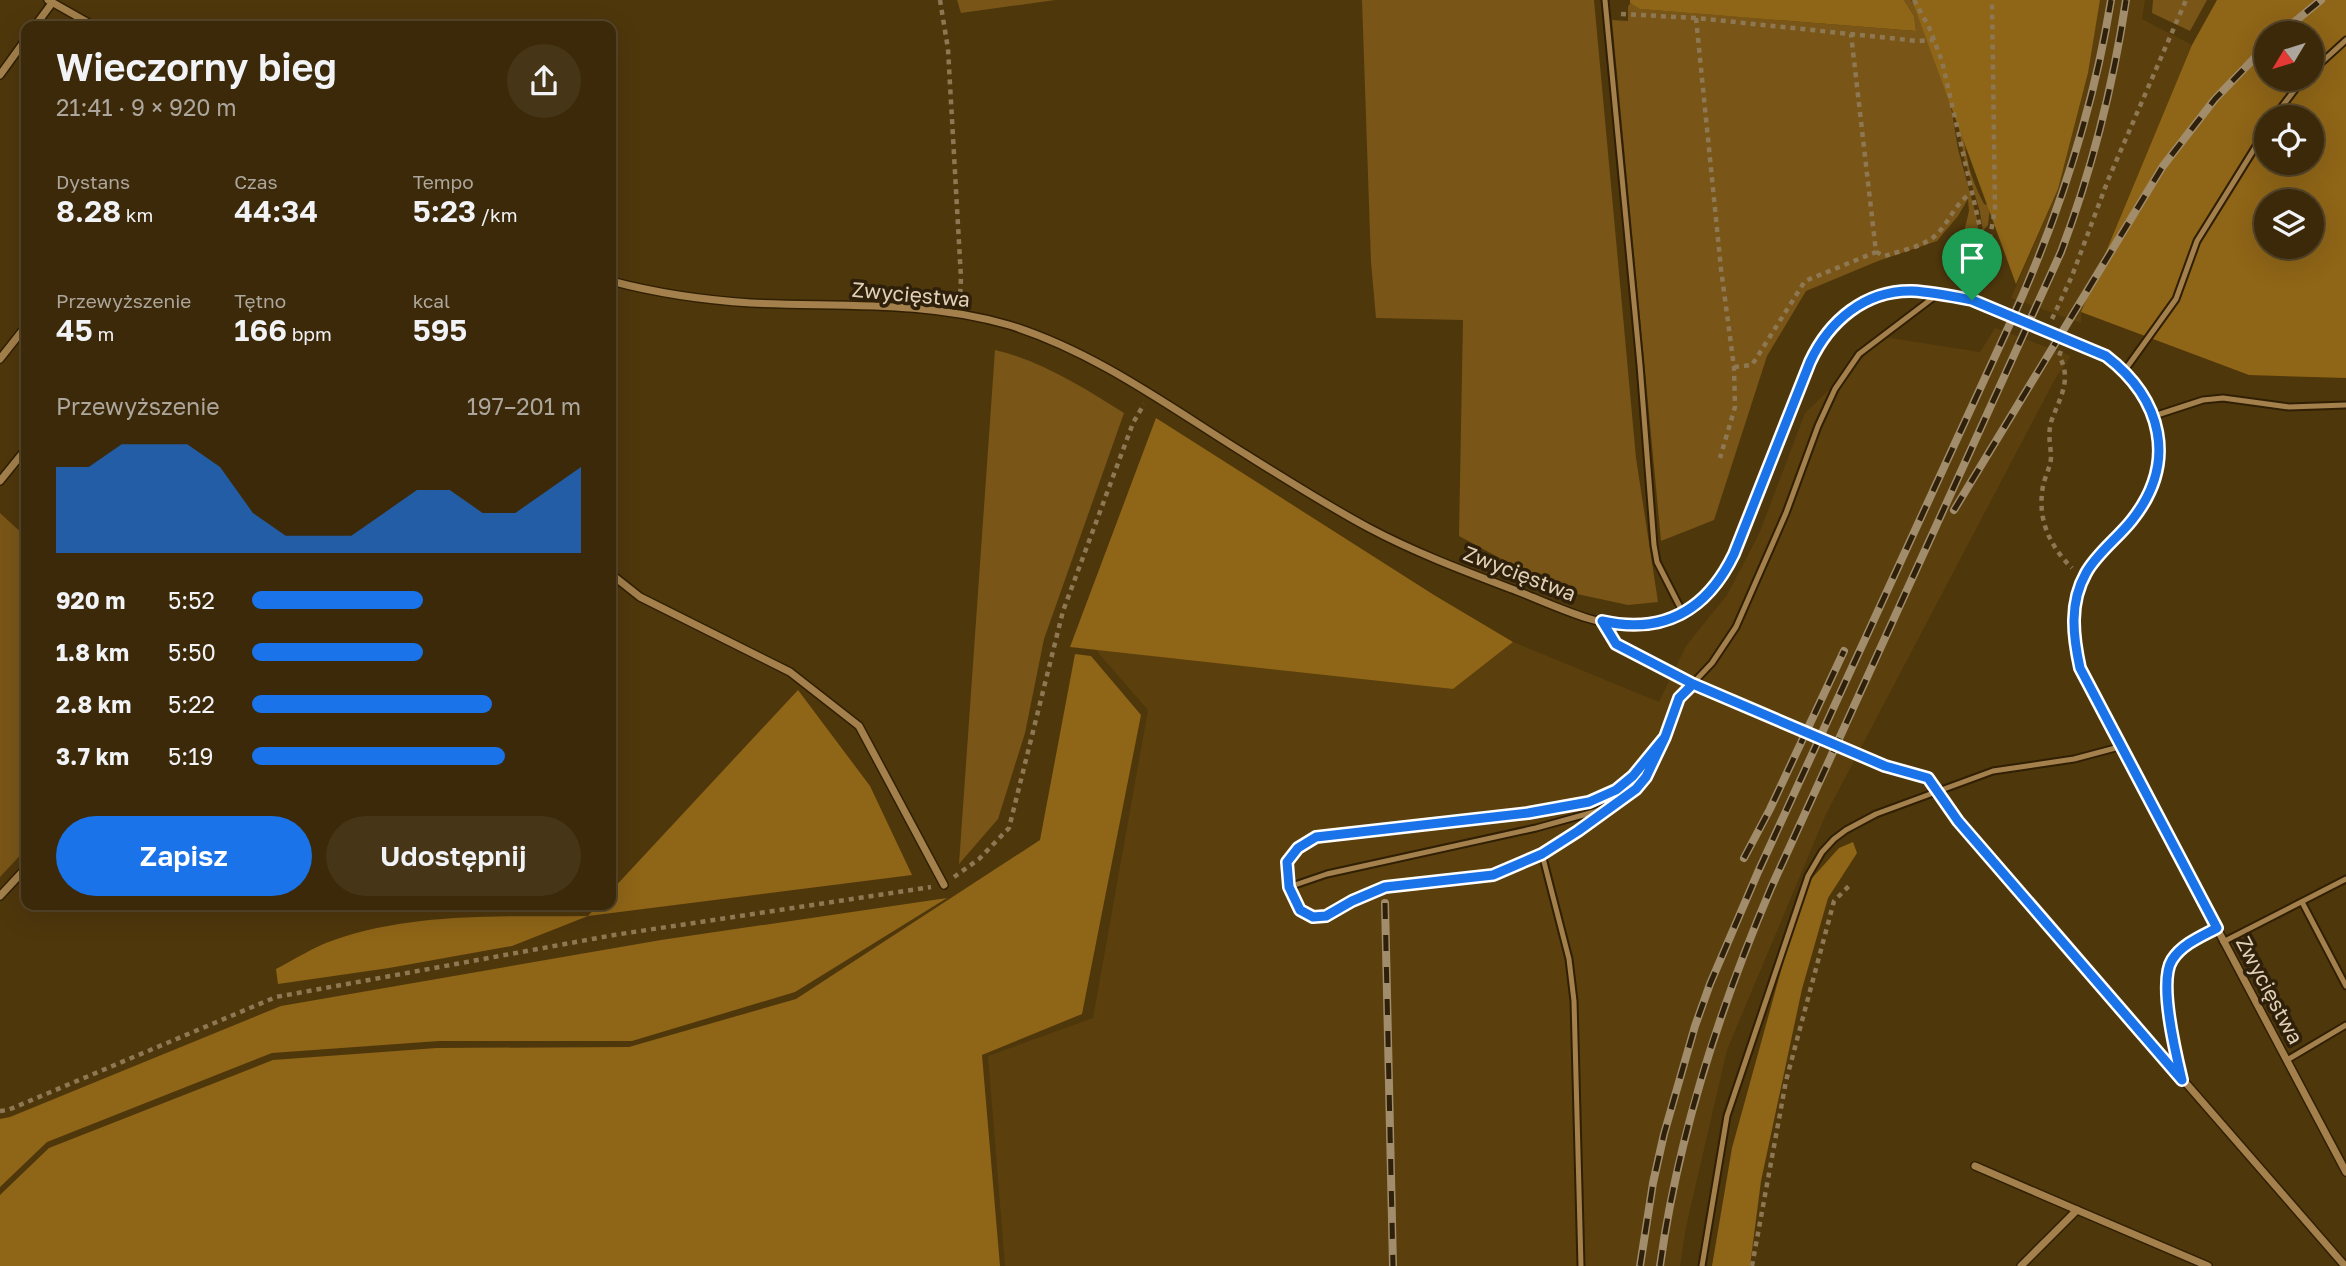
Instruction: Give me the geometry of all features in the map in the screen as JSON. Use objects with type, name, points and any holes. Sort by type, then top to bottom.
[{"type":"street","points":[[38,21],[50,1],[85,21]]},
{"type":"street","points":[[0,75],[21,46]]},
{"type":"street","name":"Zwycięstwa","points":[[616,282],[662,293],[750,303],[873,305],[959,313],[1042,337],[1107,368],[1370,528],[1486,579],[1561,608],[1602,621],[1633,626],[1650,624],[1683,613],[1712,591],[1727,568],[1810,362],[1826,333],[1851,310],[1882,295],[1911,291],[1972,300],[2106,356],[2138,385],[2154,416],[2158,446],[2153,484],[2144,505],[2086,572],[2078,591],[2074,616],[2075,649],[2080,668],[2345,1168]]},
{"type":"street","points":[[0,359],[21,332]]},
{"type":"street","points":[[0,481],[21,455]]},
{"type":"street","points":[[616,577],[640,597],[790,672],[859,726],[944,885]]},
{"type":"street","points":[[1958,821],[2345,1266]]},
{"type":"street","points":[[0,896],[21,873]]},
{"type":"street","points":[[1975,1167],[2208,1266]]},
{"type":"street","points":[[2021,1266],[2077,1210]]},
{"type":"lane","points":[[1605,0],[1640,365],[1654,545],[1657,562],[1683,613]]},
{"type":"lane","points":[[2324,60],[2346,40]]},
{"type":"lane","points":[[2283,105],[2294,91]]},
{"type":"lane","points":[[2124,370],[2176,299],[2197,241],[2254,149]]},
{"type":"lane","points":[[1665,737],[1633,776],[1616,790],[1589,802],[1528,813],[1316,837],[1298,848],[1287,862],[1289,887],[1300,910],[1313,917],[1326,916],[1385,887],[1493,875],[1542,854],[1628,797],[1646,777],[1665,737],[1679,698],[1712,663],[1736,626],[1786,513],[1818,426],[1835,389],[1859,354],[1938,294]]},
{"type":"lane","points":[[2154,416],[2203,400],[2223,398],[2289,407],[2346,405]]},
{"type":"lane","points":[[1702,1266],[1727,1116],[1808,876],[1822,852],[1846,830],[1876,814],[1993,771],[2074,759],[2123,746]]},
{"type":"lane","points":[[1289,887],[1326,874],[1536,828],[1594,812],[1628,797]]},
{"type":"lane","points":[[1542,854],[1569,959],[1574,1001],[1581,1266]]},
{"type":"lane","points":[[2223,942],[2346,879]]},
{"type":"lane","points":[[2302,902],[2346,986]]},
{"type":"lane","points":[[2287,1060],[2346,1025]]},
{"type":"path","points":[[940,0],[948,49],[956,172],[961,278],[959,313]]},
{"type":"path","points":[[1914,0],[1934,40],[1951,95],[1987,257]]},
{"type":"path","points":[[1972,300],[1983,274],[1995,210],[1992,0]]},
{"type":"path","points":[[2046,331],[2062,300],[2108,180],[2186,0]]},
{"type":"path","points":[[1628,14],[1696,18],[1918,41],[1934,40]]},
{"type":"path","points":[[1696,18],[1734,367],[1735,407],[1720,458]]},
{"type":"path","points":[[1851,34],[1877,252]]},
{"type":"path","points":[[1734,367],[1752,365],[1805,281],[1877,252],[1885,256],[1925,243],[1938,233],[1965,197],[1972,193]]},
{"type":"path","points":[[2066,338],[2059,356],[2066,375],[2049,432],[2052,455],[2043,486],[2042,509],[2046,534],[2056,551],[2071,568],[2086,572]]},
{"type":"path","points":[[0,1111],[8,1111],[276,997],[614,935],[944,885],[979,859],[1009,828],[1063,611],[1133,423],[1150,394]]},
{"type":"path","points":[[1602,621],[1616,644],[1693,684],[1885,766],[1928,778],[1937,791]]},
{"type":"path","points":[[1752,1266],[1786,1081],[1834,901],[1849,886]]},
{"type":"path","points":[[2182,1080],[2171,1034],[2167,991],[2171,961],[2191,942],[2217,928]]},
{"type":"shaded area","points":[[957,0],[1055,0],[961,13]]},
{"type":"shaded area","points":[[1362,0],[1594,0],[1636,458],[1658,602],[1628,605],[1577,594],[1522,570],[1459,536],[1463,320],[1376,318],[1371,262]]},
{"type":"shaded area","points":[[1630,0],[1904,0],[1914,16],[1916,31],[1640,9],[1630,3]]},
{"type":"shaded area","points":[[1904,0],[1911,0],[1915,6],[1950,101],[1958,149],[1977,219],[1978,247],[1975,260],[1967,270],[1964,266],[1968,254],[1961,245],[1969,211],[1968,199],[1937,241],[1878,261],[1806,291],[1767,356],[1714,520],[1661,541],[1612,20],[1628,21],[1630,3],[1641,9],[1916,31],[1914,16]]},
{"type":"shaded area","points":[[1912,0],[2100,0],[2088,73],[2058,189],[2016,284]]},
{"type":"shaded area","points":[[2100,0],[2145,0],[2142,19],[2192,45],[2217,0],[2254,26],[2254,52],[2081,312],[2081,323],[2011,298],[2058,189],[2088,73]]},
{"type":"shaded area","points":[[2153,0],[2207,0],[2190,31],[2152,13]]},
{"type":"shaded area","points":[[2217,0],[2346,0],[2346,378],[2249,375],[2081,312],[2192,45]]},
{"type":"shaded area","points":[[1951,83],[1960,112],[1971,173],[1984,204],[1990,206],[1988,225],[1983,231],[1964,158]]},
{"type":"shaded area","points":[[1995,328],[2071,356],[2055,379],[1826,814],[1727,1050],[1686,1227],[1680,1266],[1005,1266],[988,1056],[1093,1018],[1148,710],[1094,648],[1453,689],[1513,642],[1659,702],[1686,646],[1727,595],[1759,534],[1805,413],[1884,337],[1980,352]]},
{"type":"shaded area","points":[[995,350],[1046,368],[1124,413],[1044,639],[1025,733],[998,819],[959,864]]},
{"type":"shaded area","points":[[1156,418],[1434,595],[1513,642],[1453,689],[1070,647]]},
{"type":"shaded area","points":[[0,513],[21,532],[21,854],[0,877]]},
{"type":"shaded area","points":[[1075,654],[1091,656],[1141,715],[1082,1014],[982,1055],[1000,1266],[0,1266],[0,1195],[49,1148],[273,1060],[437,1048],[629,1047],[796,999],[1040,840]]},
{"type":"shaded area","points":[[798,690],[870,786],[912,875],[588,916],[593,910],[616,910],[616,886]]},
{"type":"shaded area","points":[[1853,842],[1857,853],[1828,898],[1802,989],[1761,1181],[1750,1266],[1712,1266],[1732,1148],[1804,887],[1839,848]]},
{"type":"shaded area","points":[[947,898],[795,992],[632,1041],[439,1041],[272,1053],[47,1142],[0,1187],[0,1119],[281,1006],[661,940]]},
{"type":"shaded area","points":[[588,916],[512,946],[278,984],[276,969],[327,943],[365,931],[428,920]]},
{"type":"railway","points":[[1640,1266],[1664,1134],[1710,984],[1758,872],[2030,279],[2084,122],[2111,0]]},
{"type":"railway","points":[[1660,1266],[1689,1121],[1734,980],[1771,888],[2061,252],[2100,128],[2126,0]]},
{"type":"railway","points":[[2296,21],[2321,0]]},
{"type":"railway","points":[[1954,510],[2163,166],[2215,99],[2254,58]]},
{"type":"railway","points":[[1744,858],[1844,651]]},
{"type":"railway","points":[[1385,903],[1393,1266]]},
{"type":"route","points":[[1972,300],[1911,291],[1891,293],[1872,299],[1842,316],[1826,333],[1810,362],[1734,554],[1720,581],[1699,603],[1667,620],[1633,626],[1602,621],[1616,644],[1693,684],[1679,698],[1665,737],[1646,777],[1628,797],[1542,854],[1493,875],[1385,887],[1326,916],[1313,917],[1300,910],[1289,887],[1287,862],[1298,848],[1316,837],[1528,813],[1589,802],[1616,790],[1633,776],[1665,737],[1679,698],[1693,684],[1885,766],[1928,778],[1958,821],[2182,1080],[2171,1034],[2167,991],[2171,961],[2191,942],[2217,928],[2080,668],[2073,640],[2078,591],[2086,572],[2144,505],[2153,484],[2158,460],[2154,416],[2138,385],[2106,356],[1972,300]]}]
